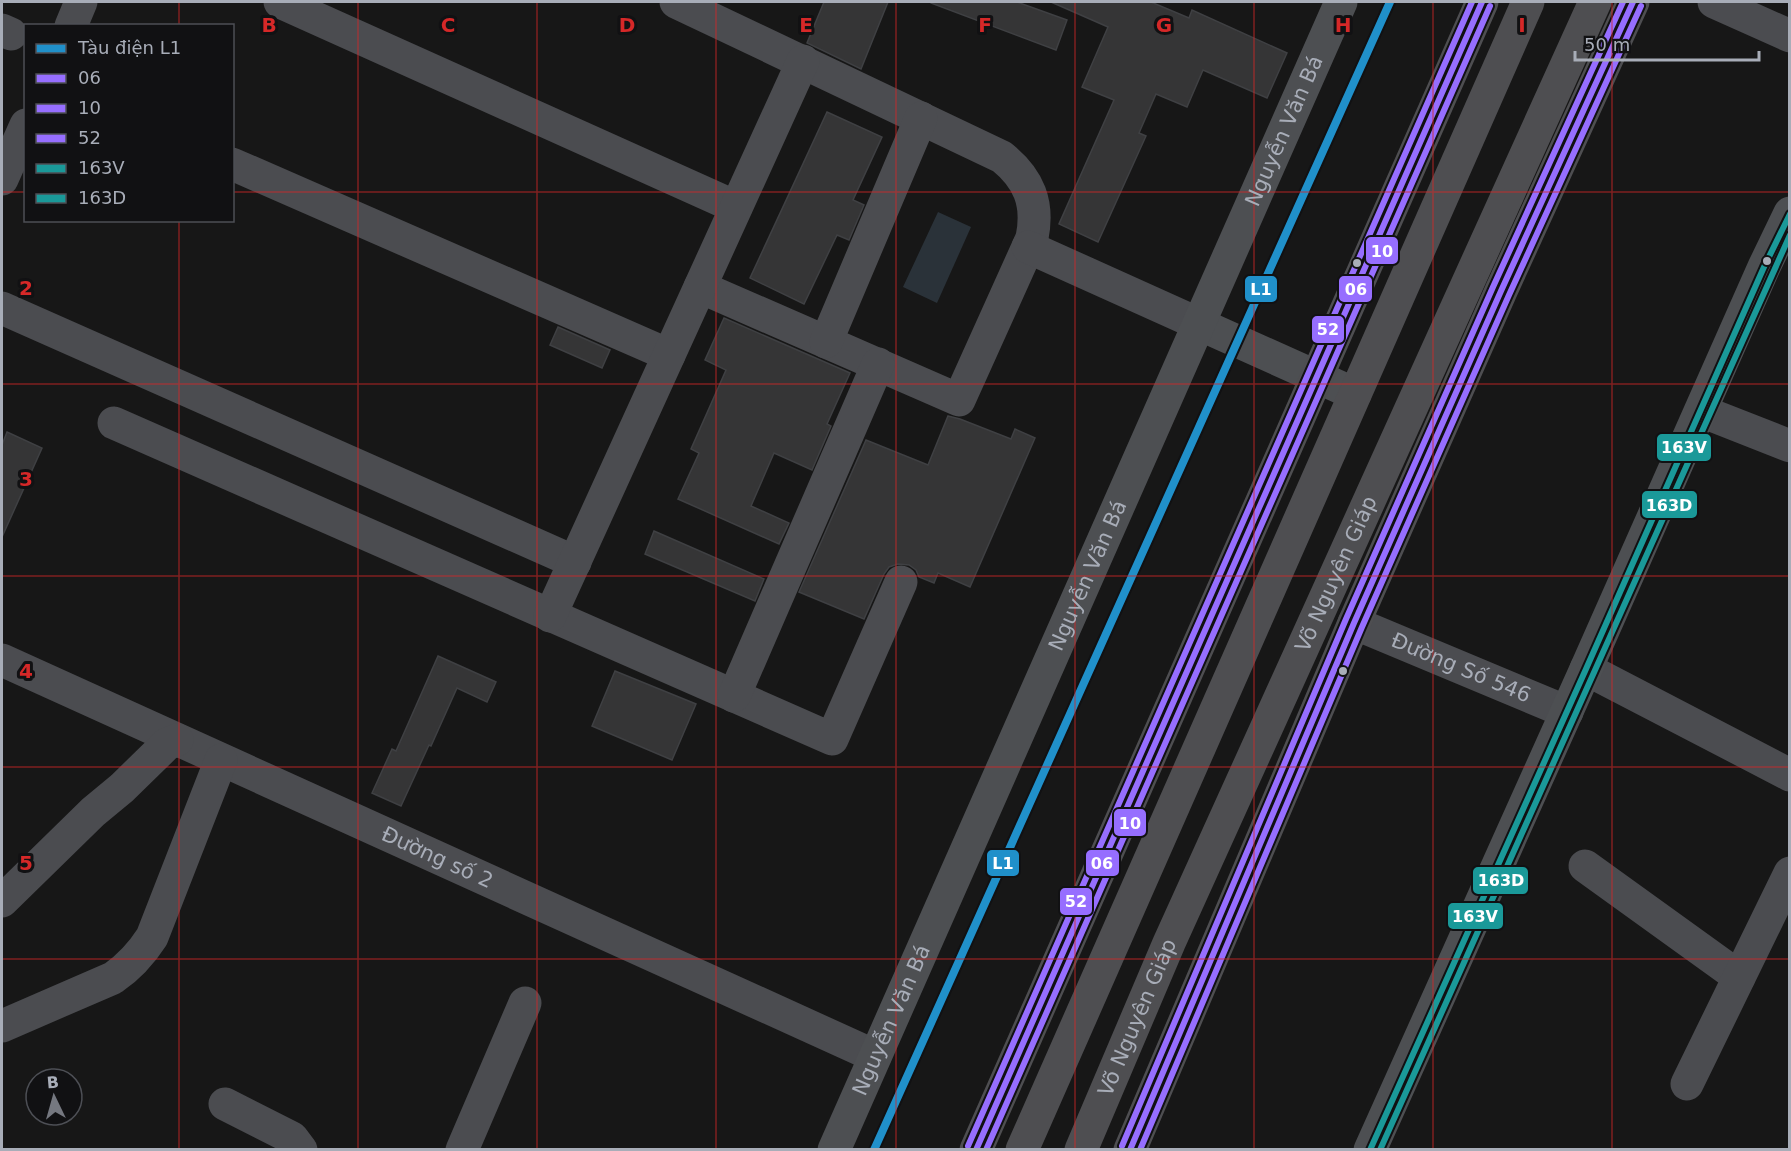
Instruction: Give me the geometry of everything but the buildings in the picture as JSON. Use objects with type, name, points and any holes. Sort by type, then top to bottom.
[{"type":"highway","points":[[976,1149],[1482,2]]},
{"type":"highway","points":[[1022,1149],[1528,2]]},
{"type":"highway","name":"Võ Nguyên Giáp","points":[[1081,1149],[1169,943],[1596,2]]},
{"type":"highway","name":"Võ Nguyên Giáp","points":[[1131,1149],[1354,623],[1633,2]]},
{"type":"main road","name":"Nguyễn Văn Bá","points":[[834,1149],[1341,2]]},
{"type":"main road","points":[[1370,1149],[1790,213]]},
{"type":"main road","points":[[1199,324],[1355,394]]},
{"type":"street","points":[[71,24],[81,2]]},
{"type":"street","points":[[280,2],[736,207]]},
{"type":"street","points":[[676,2],[1002,157],[1021,175],[1028,187],[1034,212],[1033,232],[1028,247],[959,400],[700,287]]},
{"type":"street","points":[[1714,2],[1790,36]]},
{"type":"street","points":[[550,616],[803,62]]},
{"type":"street","points":[[826,342],[921,118]]},
{"type":"street","points":[[2,179],[24,130]]},
{"type":"street","points":[[234,165],[669,355]]},
{"type":"street","points":[[1028,247],[1199,324]]},
{"type":"street","points":[[2,308],[575,562]]},
{"type":"street","points":[[734,696],[878,364]]},
{"type":"street","points":[[1701,411],[1790,446]]},
{"type":"street","points":[[114,423],[832,739],[901,582]]},
{"type":"street","name":"Đường Số 546","points":[[1354,623],[1567,712]]},
{"type":"street","name":"Đường số 2","points":[[5,667],[177,740],[875,1056]]},
{"type":"street","points":[[1586,669],[1790,775]]},
{"type":"street","points":[[2,901],[93,812],[122,788],[167,744],[177,740]]},
{"type":"street","points":[[2,1026],[113,978],[128,968],[141,954],[152,938],[221,760]]},
{"type":"street","points":[[1585,866],[1739,977]]},
{"type":"street","points":[[1687,1084],[1790,873]]},
{"type":"street","points":[[462,1149],[525,1003]]},
{"type":"street","points":[[225,1104],[292,1138],[301,1149]]},
{"type":"shaded area","points":[[938,212],[971,227],[937,303],[903,287]]},
{"type":"metro line","name":"L1","points":[[874,1150],[1390,2]]},
{"type":"transit line","name":"52","points":[[968,1146],[1472,2]]},
{"type":"transit line","name":"06","points":[[976,1150],[1482,2]]},
{"type":"transit line","name":"52","points":[[1122,1146],[1346,619],[1493,287],[1623,2]]},
{"type":"transit line","name":"06","points":[[1130,1150],[1354,623],[1501,291],[1633,2]]},
{"type":"transit line","name":"10","points":[[986,1150],[1490,6]]},
{"type":"transit line","name":"10","points":[[1140,1150],[1362,627],[1509,295],[1641,6]]},
{"type":"transit line","name":"163V","points":[[1370,1150],[1764,267],[1790,214]]},
{"type":"transit line","name":"163D","points":[[1380,1150],[1790,235]]}]
